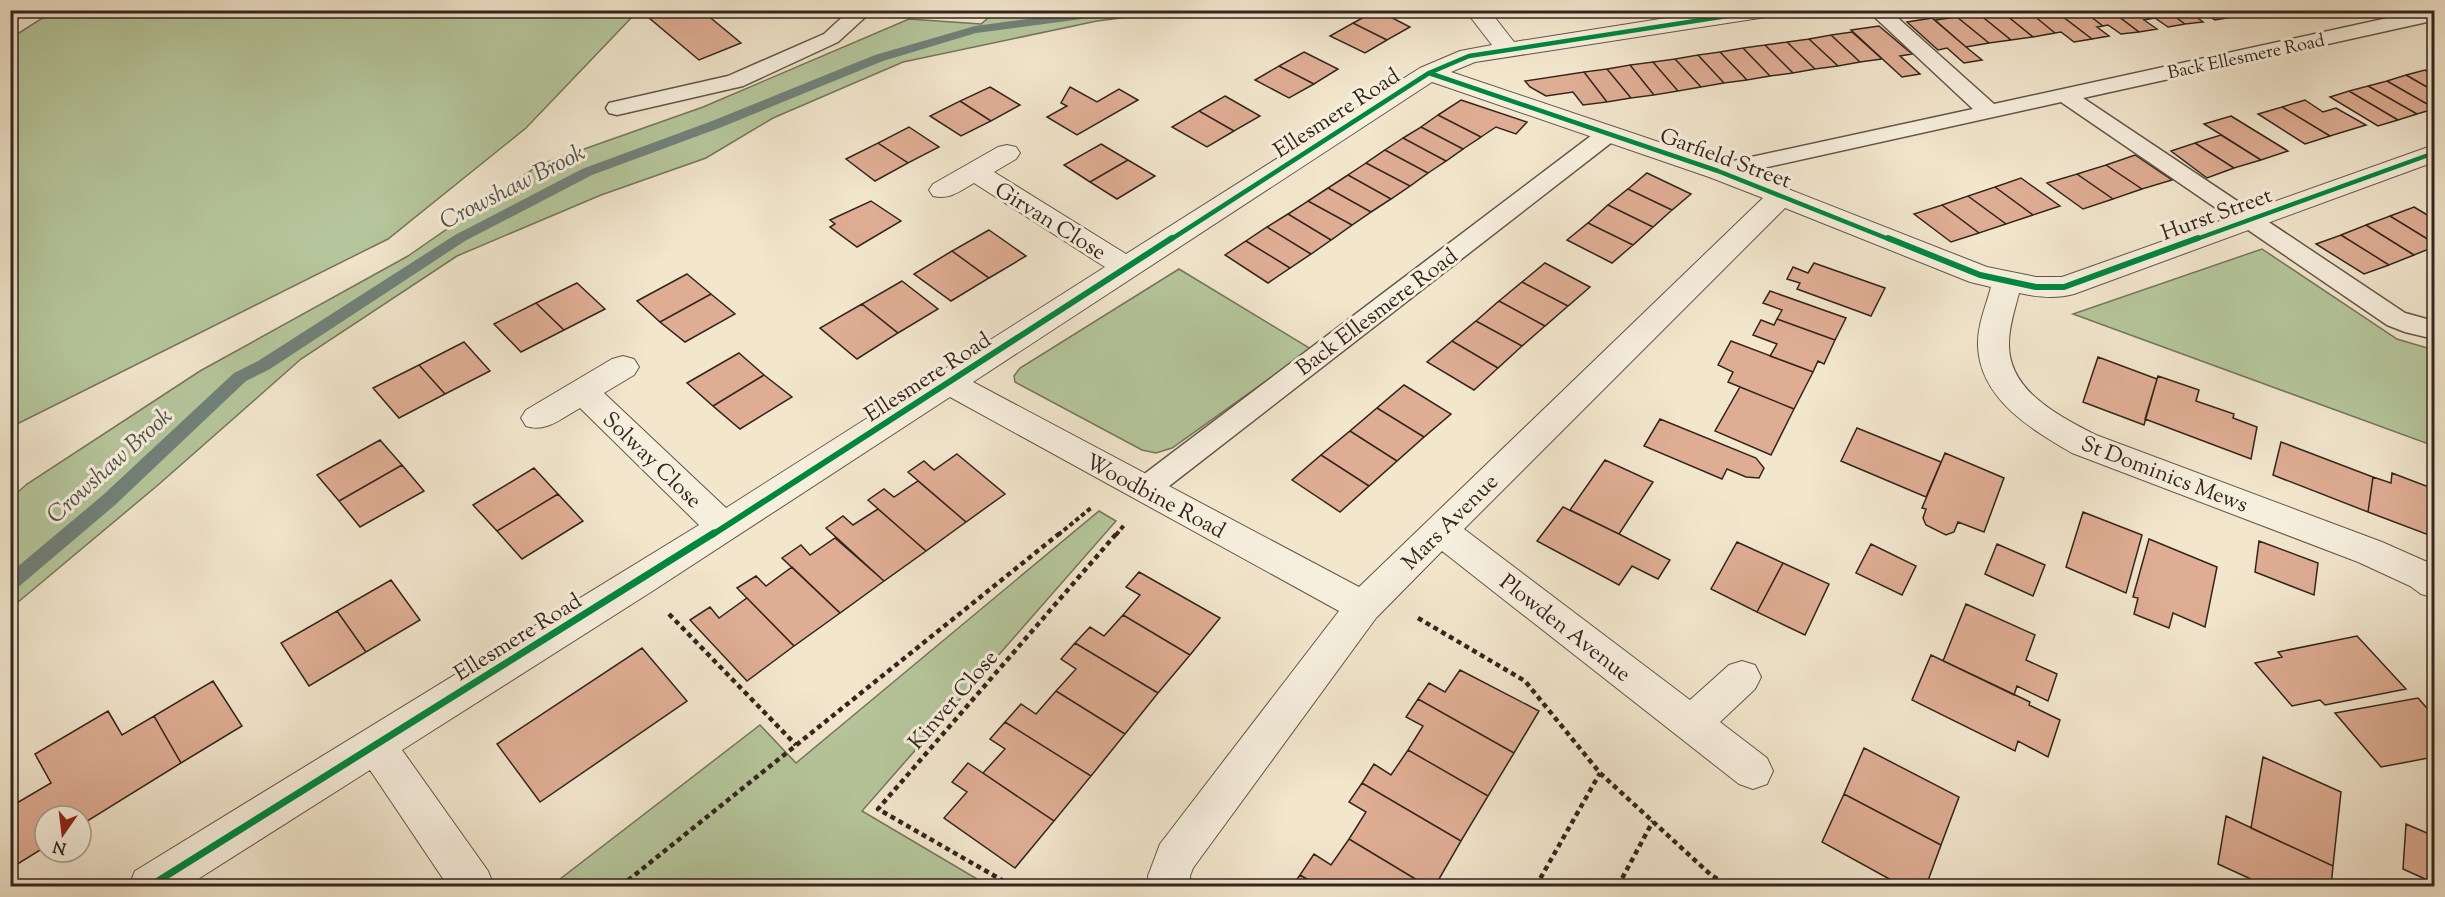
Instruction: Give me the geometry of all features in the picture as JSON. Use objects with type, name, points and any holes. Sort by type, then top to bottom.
[{"type":"street","points":[[1476,10],[1508,50]]},
{"type":"street","name":"Ellesmere Road","points":[[150,886],[638,582],[1429,73],[1469,56],[1766,10]]},
{"type":"street","name":"Garfield Street","points":[[1429,73],[1718,171],[1955,266],[2007,282]]},
{"type":"street","name":"Girvan Close","points":[[943,190],[1007,153]]},
{"type":"street","name":"Hurst Street","points":[[2007,282],[2037,287],[2064,287],[2434,153]]},
{"type":"street","name":"Girvan Close","points":[[975,172],[1127,268]]},
{"type":"street","name":"Mars Avenue","points":[[1170,886],[1169,876],[1175,858],[1369,600],[1781,196]]},
{"type":"street","name":"St Dominics Mews","points":[[2007,282],[1993,344],[1995,365],[2013,394],[2043,422],[2084,444],[2370,552],[2423,576],[2434,584]]},
{"type":"street","name":"Solway Close","points":[[537,418],[623,367]]},
{"type":"street","name":"Woodbine Road","points":[[950,383],[1141,487],[1369,600]]},
{"type":"street","name":"Solway Close","points":[[582,392],[724,527]]},
{"type":"street","name":"Plowden Avenue","points":[[1440,530],[1753,771]]},
{"type":"street","points":[[1691,724],[1742,677]]},
{"type":"street","points":[[376,745],[473,886]]},
{"type":"lane","points":[[617,108],[735,81],[831,38],[863,10]]},
{"type":"lane","points":[[1877,10],[1990,112]]},
{"type":"lane","name":"Back Ellesmere Road","points":[[1718,171],[2426,16]]},
{"type":"lane","points":[[2065,95],[2396,319],[2434,330]]},
{"type":"lane","name":"Back Ellesmere Road","points":[[1141,487],[1608,134]]},
{"type":"path","points":[[621,886],[796,745],[1141,487]]},
{"type":"path","points":[[638,582],[796,745]]},
{"type":"path","points":[[1369,600],[1525,681],[1600,773],[1711,875],[1729,886]]},
{"type":"path","points":[[1536,886],[1600,773]]},
{"type":"path","points":[[1618,886],[1653,821]]},
{"type":"green space","points":[[55,10],[629,10],[634,15],[526,128],[388,239],[11,427],[11,38]]},
{"type":"green space","points":[[996,11],[1177,11],[1097,21],[903,62],[773,118],[706,158],[601,195],[457,256],[301,359],[158,485],[11,608],[11,498],[27,484],[200,371],[408,256],[539,165],[703,107],[909,19],[981,24]]},
{"type":"green space","points":[[2262,249],[2397,339],[2434,350],[2434,446],[2073,314]]},
{"type":"green space","points":[[1179,269],[1311,349],[1172,448],[1156,453],[1142,450],[1015,382],[1014,376],[1020,368]]},
{"type":"green space","points":[[1099,511],[1116,521],[862,811],[989,886],[551,886],[760,725],[796,763]]},
{"type":"building","points":[[645,10],[701,10],[741,43],[699,60],[642,12]]},
{"type":"building","points":[[1377,10],[1410,27],[1387,40],[1353,23]]},
{"type":"building","points":[[2027,10],[2054,10],[2092,39],[2074,42],[2061,32],[2055,33]]},
{"type":"building","points":[[2027,10],[2055,33],[2033,37],[2001,11]]},
{"type":"building","points":[[2054,10],[2082,10],[2103,26],[2097,27],[2109,36],[2092,39]]},
{"type":"building","points":[[2082,10],[2110,10],[2139,32],[2121,34],[2108,25],[2103,26]]},
{"type":"building","points":[[2110,10],[2138,10],[2149,19],[2144,20],[2157,29],[2139,32]]},
{"type":"building","points":[[2138,10],[2166,10],[2185,24],[2168,27],[2155,18],[2149,19]]},
{"type":"building","points":[[2166,10],[2194,10],[2190,12],[2203,22],[2185,24]]},
{"type":"building","points":[[2194,10],[2222,10],[2232,17],[2215,20],[2201,11]]},
{"type":"building","points":[[2222,10],[2243,10],[2249,14],[2232,17]]},
{"type":"building","points":[[2001,11],[2033,37],[2011,40],[1979,14]]},
{"type":"building","points":[[1979,14],[2011,40],[1989,43],[1957,17]]},
{"type":"building","points":[[1957,17],[1989,43],[1966,47],[1935,20]]},
{"type":"building","points":[[1932,18],[1982,60],[1964,63],[1947,48],[1938,50],[1907,22]]},
{"type":"building","points":[[1353,23],[1387,40],[1365,53],[1330,36]]},
{"type":"building","points":[[1879,26],[1912,54],[1900,56],[1920,74],[1902,77],[1851,30]]},
{"type":"building","points":[[1852,32],[1882,59],[1860,62],[1831,35]]},
{"type":"building","points":[[1831,35],[1860,62],[1838,66],[1809,39]]},
{"type":"building","points":[[1809,39],[1838,66],[1815,69],[1787,42]]},
{"type":"building","points":[[1787,42],[1815,69],[1793,73],[1765,45]]},
{"type":"building","points":[[1765,45],[1793,73],[1770,76],[1743,48]]},
{"type":"building","points":[[1743,48],[1770,76],[1747,80],[1720,52]]},
{"type":"building","points":[[1304,52],[1338,69],[1314,84],[1279,66]]},
{"type":"building","points":[[1720,52],[1747,80],[1724,83],[1698,55]]},
{"type":"building","points":[[1698,55],[1724,83],[1701,87],[1675,59]]},
{"type":"building","points":[[1675,59],[1701,87],[1678,91],[1653,62]]},
{"type":"building","points":[[1653,62],[1678,91],[1654,95],[1630,65]]},
{"type":"building","points":[[1630,65],[1654,95],[1631,98],[1607,69]]},
{"type":"building","points":[[1279,66],[1314,84],[1289,98],[1255,80]]},
{"type":"building","points":[[1607,69],[1631,98],[1607,102],[1584,72]]},
{"type":"building","points":[[2425,70],[2434,75],[2434,91],[2406,75]]},
{"type":"building","points":[[1584,72],[1607,102],[1583,105],[1573,92],[1546,96],[1530,87],[1525,81]]},
{"type":"building","points":[[2406,75],[2434,91],[2434,108],[2387,81]]},
{"type":"building","points":[[2387,81],[2434,109],[2417,114],[2368,86]]},
{"type":"building","points":[[2368,86],[2417,114],[2398,120],[2349,91]]},
{"type":"building","points":[[990,87],[1020,105],[991,121],[960,101]]},
{"type":"building","points":[[1070,87],[1097,102],[1119,89],[1138,100],[1077,135],[1047,117],[1067,106],[1061,103]]},
{"type":"building","points":[[2349,91],[2398,120],[2378,126],[2330,97]]},
{"type":"building","points":[[1225,96],[1260,116],[1234,131],[1199,111]]},
{"type":"building","points":[[1461,100],[1527,122],[1516,134],[1496,127],[1481,137],[1438,115]]},
{"type":"building","points":[[2305,100],[2323,112],[2336,108],[2366,125],[2330,136],[2282,107]]},
{"type":"building","points":[[960,101],[991,121],[961,136],[930,116]]},
{"type":"building","points":[[2282,107],[2330,136],[2305,144],[2258,114]]},
{"type":"building","points":[[1199,111],[1234,131],[1207,147],[1172,127]]},
{"type":"building","points":[[1438,115],[1481,137],[1463,149],[1421,127]]},
{"type":"building","points":[[2231,116],[2288,151],[2261,160],[2204,124]]},
{"type":"building","points":[[909,127],[939,147],[908,163],[878,143]]},
{"type":"building","points":[[1421,127],[1463,149],[1446,161],[1403,138]]},
{"type":"building","points":[[2221,135],[2261,160],[2234,168],[2195,143]]},
{"type":"building","points":[[1403,138],[1446,161],[1428,173],[1385,150]]},
{"type":"building","points":[[878,143],[908,163],[875,181],[846,159]]},
{"type":"building","points":[[2195,143],[2234,168],[2207,178],[2171,151]]},
{"type":"building","points":[[1101,144],[1128,160],[1090,182],[1064,165]]},
{"type":"building","points":[[1385,150],[1428,173],[1410,186],[1366,163]]},
{"type":"building","points":[[2135,155],[2172,180],[2142,189],[2106,165]]},
{"type":"building","points":[[1128,160],[1155,176],[1117,199],[1090,182]]},
{"type":"building","points":[[1366,163],[1410,186],[1391,199],[1348,175]]},
{"type":"building","points":[[2106,165],[2142,189],[2113,199],[2077,174]]},
{"type":"building","points":[[1647,173],[1691,194],[1672,210],[1628,189]]},
{"type":"building","points":[[2077,174],[2113,199],[2083,209],[2047,183]]},
{"type":"building","points":[[1348,175],[1391,199],[1371,212],[1328,188]]},
{"type":"building","points":[[2021,178],[2060,206],[2033,215],[1995,187]]},
{"type":"building","points":[[1995,187],[2033,215],[2006,224],[1968,196]]},
{"type":"building","points":[[1328,188],[1371,212],[1352,225],[1308,201]]},
{"type":"building","points":[[1628,189],[1672,210],[1653,227],[1608,205]]},
{"type":"building","points":[[1968,196],[2006,224],[1979,233],[1942,205]]},
{"type":"building","points":[[871,201],[901,221],[857,247],[830,227],[835,224],[830,220]]},
{"type":"building","points":[[1308,201],[1352,225],[1331,240],[1288,214]]},
{"type":"building","points":[[1608,205],[1653,227],[1633,245],[1588,223]]},
{"type":"building","points":[[1942,205],[1979,233],[1951,242],[1914,214]]},
{"type":"building","points":[[2414,207],[2434,219],[2434,243],[2390,216]]},
{"type":"building","points":[[1288,214],[1331,240],[1311,254],[1267,227]]},
{"type":"building","points":[[2390,216],[2434,243],[2434,247],[2414,255],[2366,225]]},
{"type":"building","points":[[1588,223],[1633,245],[1612,263],[1567,240]]},
{"type":"building","points":[[2366,225],[2414,255],[2389,265],[2341,235]]},
{"type":"building","points":[[1267,227],[1311,254],[1290,268],[1246,241]]},
{"type":"building","points":[[989,230],[1026,256],[989,278],[952,251]]},
{"type":"building","points":[[2341,235],[2389,265],[2364,274],[2316,244]]},
{"type":"building","points":[[1246,241],[1290,268],[1268,283],[1225,255]]},
{"type":"building","points":[[952,251],[989,278],[951,301],[914,274]]},
{"type":"building","points":[[1545,263],[1590,287],[1568,306],[1522,282]]},
{"type":"building","points":[[1814,263],[1885,288],[1871,316],[1797,289],[1800,283],[1787,279],[1793,267],[1808,273]]},
{"type":"building","points":[[687,274],[711,294],[660,322],[637,301]]},
{"type":"building","points":[[902,281],[938,309],[898,333],[862,304]]},
{"type":"building","points":[[1522,282],[1568,306],[1545,326],[1499,301]]},
{"type":"building","points":[[577,283],[605,309],[564,330],[536,303]]},
{"type":"building","points":[[1770,291],[1846,318],[1835,340],[1777,319],[1782,310],[1763,303]]},
{"type":"building","points":[[711,294],[735,314],[685,342],[660,322]]},
{"type":"building","points":[[1499,301],[1545,326],[1522,346],[1476,321]]},
{"type":"building","points":[[536,303],[564,330],[521,352],[494,324]]},
{"type":"building","points":[[862,304],[898,333],[857,359],[820,328]]},
{"type":"building","points":[[1777,319],[1835,340],[1824,364],[1818,361],[1813,372],[1770,356],[1777,344],[1753,335],[1761,320],[1774,325]]},
{"type":"building","points":[[1476,321],[1522,346],[1498,368],[1452,341]]},
{"type":"building","points":[[1452,341],[1498,368],[1474,390],[1427,362]]},
{"type":"building","points":[[1731,341],[1813,372],[1794,409],[1728,382],[1733,372],[1718,365]]},
{"type":"building","points":[[464,342],[490,371],[445,394],[419,365]]},
{"type":"building","points":[[739,353],[764,375],[713,406],[687,383]]},
{"type":"building","points":[[2098,357],[2157,379],[2144,425],[2083,402]]},
{"type":"building","points":[[419,365],[445,394],[399,418],[373,388]]},
{"type":"building","points":[[764,375],[792,397],[740,429],[713,406]]},
{"type":"building","points":[[2158,376],[2199,390],[2196,401],[2234,414],[2233,418],[2257,427],[2251,459],[2145,419]]},
{"type":"building","points":[[1404,385],[1451,414],[1424,437],[1377,408]]},
{"type":"building","points":[[1740,387],[1794,409],[1771,455],[1715,431]]},
{"type":"building","points":[[1377,408],[1424,437],[1397,461],[1350,431]]},
{"type":"building","points":[[1660,419],[1756,458],[1764,468],[1759,478],[1746,477],[1727,469],[1722,479],[1644,446]]},
{"type":"building","points":[[1857,428],[1941,462],[1926,497],[1841,461]]},
{"type":"building","points":[[1350,431],[1397,461],[1369,486],[1321,455]]},
{"type":"building","points":[[380,440],[402,465],[339,501],[317,475]]},
{"type":"building","points":[[2281,442],[2373,477],[2368,512],[2273,475]]},
{"type":"building","points":[[1945,453],[2004,478],[1984,532],[1958,522],[1954,532],[1946,535],[1926,525],[1923,518],[1926,509],[1922,508]]},
{"type":"building","points":[[957,454],[1005,494],[966,522],[908,472],[924,461],[934,470]]},
{"type":"building","points":[[1321,455],[1369,486],[1340,512],[1292,480]]},
{"type":"building","points":[[1605,460],[1653,482],[1619,534],[1570,510]]},
{"type":"building","points":[[402,465],[424,491],[360,527],[339,501]]},
{"type":"building","points":[[534,468],[558,494],[497,531],[473,505]]},
{"type":"building","points":[[2392,473],[2434,489],[2434,537],[2368,512],[2373,477],[2391,483]]},
{"type":"building","points":[[918,481],[966,522],[926,551],[868,500],[884,489],[894,497]]},
{"type":"building","points":[[558,494],[583,521],[522,559],[497,531]]},
{"type":"building","points":[[1563,507],[1670,560],[1658,579],[1632,566],[1619,585],[1537,541]]},
{"type":"building","points":[[878,509],[926,551],[884,581],[826,528],[843,516],[853,525]]},
{"type":"building","points":[[2083,512],[2142,535],[2126,593],[2066,567]]},
{"type":"building","points":[[835,538],[884,581],[840,613],[782,558],[801,545],[810,555]]},
{"type":"building","points":[[2149,539],[2217,567],[2205,627],[2173,613],[2169,628],[2134,614],[2138,598],[2133,597]]},
{"type":"building","points":[[2259,541],[2318,563],[2314,595],[2255,572]]},
{"type":"building","points":[[1737,542],[1783,563],[1757,612],[1711,589]]},
{"type":"building","points":[[1871,544],[1916,566],[1902,595],[1856,573]]},
{"type":"building","points":[[1997,544],[2045,565],[2033,596],[1985,574]]},
{"type":"building","points":[[1783,563],[1829,584],[1805,635],[1757,612]]},
{"type":"building","points":[[792,567],[840,613],[794,646],[737,588],[756,576],[766,586]]},
{"type":"building","points":[[1139,572],[1220,618],[1190,655],[1123,615],[1140,595],[1126,587]]},
{"type":"building","points":[[391,580],[420,620],[366,652],[337,611]]},
{"type":"building","points":[[747,598],[794,646],[747,681],[690,620],[710,607],[719,618]]},
{"type":"building","points":[[1966,604],[2035,635],[2026,660],[2057,674],[2048,701],[2017,686],[2014,695],[1943,661]]},
{"type":"building","points":[[337,611],[366,652],[309,686],[281,643]]},
{"type":"building","points":[[1123,615],[1190,655],[1158,693],[1075,643],[1090,627],[1104,636]]},
{"type":"building","points":[[2357,636],[2406,689],[2325,705],[2320,700],[2292,706],[2255,663],[2282,657],[2278,652]]},
{"type":"building","points":[[1075,643],[1158,693],[1125,734],[1056,691],[1076,669],[1061,659]]},
{"type":"building","points":[[642,648],[687,701],[540,802],[497,744]]},
{"type":"building","points":[[1931,655],[2030,702],[2029,705],[2060,720],[2048,757],[2018,741],[2015,751],[1912,700]]},
{"type":"building","points":[[1460,670],[1539,711],[1514,753],[1418,699],[1429,683],[1445,692]]},
{"type":"building","points":[[213,681],[242,726],[181,763],[154,716]]},
{"type":"building","points":[[1056,691],[1125,734],[1091,776],[1005,722],[1021,704],[1036,714]]},
{"type":"building","points":[[2418,698],[2434,716],[2434,757],[2381,767],[2335,713]]},
{"type":"building","points":[[1418,699],[1514,753],[1488,796],[1408,750],[1423,726],[1406,717]]},
{"type":"building","points":[[108,711],[122,735],[154,716],[181,763],[93,818],[93,804],[33,804],[33,854],[16,865],[10,855],[10,807],[51,783],[35,754]]},
{"type":"building","points":[[1005,722],[1091,776],[1054,821],[983,773],[1005,749],[990,739]]},
{"type":"building","points":[[1864,748],[1959,797],[1941,845],[1844,794]]},
{"type":"building","points":[[1408,750],[1488,796],[1461,841],[1362,783],[1374,764],[1391,775]]},
{"type":"building","points":[[2263,757],[2341,792],[2333,866],[2251,828]]},
{"type":"building","points":[[968,763],[1054,821],[1015,868],[944,818],[967,792],[952,782]]},
{"type":"building","points":[[1362,783],[1461,841],[1435,886],[1427,886],[1349,839],[1366,812],[1349,802]]},
{"type":"building","points":[[1844,794],[1941,845],[1926,886],[1902,886],[1822,842]]},
{"type":"building","points":[[2226,816],[2333,866],[2331,886],[2266,886],[2218,864]]},
{"type":"building","points":[[2406,824],[2434,836],[2434,883],[2403,869]]},
{"type":"building","points":[[1349,839],[1427,886],[1319,886],[1300,875],[1314,854],[1331,865]]},
{"type":"building","points":[[1300,875],[1319,886],[1292,886]]},
{"type":"waterway","name":"Crowshaw Brook","points":[[10,584],[109,500],[240,377],[264,365],[460,238],[587,172],[717,124],[879,58],[975,30],[1127,10]]},
{"type":"cycle path","points":[[150,886],[638,582],[1429,73],[1469,56],[1766,10]]},
{"type":"cycle path","points":[[1429,73],[1718,171],[1980,275],[2036,287],[2064,287],[2434,153]]}]
